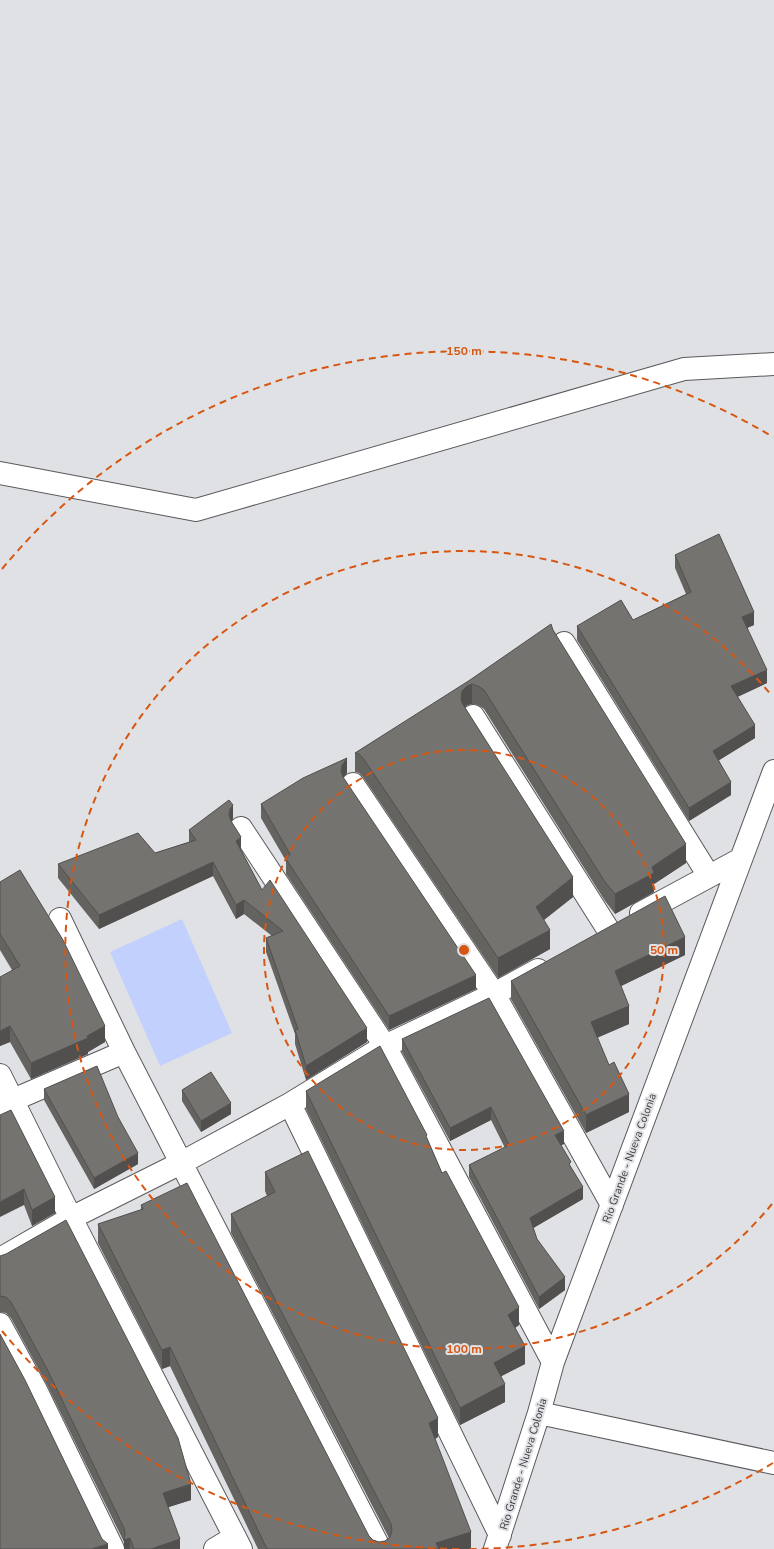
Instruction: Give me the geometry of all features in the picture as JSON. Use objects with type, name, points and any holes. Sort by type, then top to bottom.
[{"type":"street","points":[[0,473],[196,510],[684,369],[774,364]]},
{"type":"street","points":[[564,642],[709,876]]},
{"type":"street","points":[[473,716],[609,931]]},
{"type":"street","name":"Rio Grande - Nueva Colonia","points":[[498,1542],[539,1413],[553,1362],[774,771]]},
{"type":"street","points":[[353,784],[494,994],[612,1205]]},
{"type":"street","points":[[241,828],[385,1046],[553,1362]]},
{"type":"street","points":[[589,942],[741,859]]},
{"type":"street","points":[[60,919],[124,1052],[380,1549]]},
{"type":"street","points":[[0,1259],[71,1218],[181,1163],[290,1104],[385,1046],[494,994],[555,960]]},
{"type":"street","points":[[6,1104],[124,1052]]},
{"type":"street","points":[[0,1075],[6,1104],[71,1218],[238,1543],[215,1549]]},
{"type":"street","points":[[290,1104],[498,1542]]},
{"type":"street","points":[[0,1324],[36,1390],[113,1549]]},
{"type":"street","points":[[539,1413],[774,1463]]},
{"type":"shaded area","points":[[182,919],[232,1033],[160,1066],[110,952]]},
{"type":"building","points":[[719,534],[754,612],[742,617],[767,670],[731,686],[755,725],[713,751],[731,782],[689,808],[577,626],[621,600],[633,620],[691,592],[675,555]]},
{"type":"building","points":[[551,624],[553,630],[686,844],[652,867],[654,873],[615,894],[605,882],[484,690],[472,684],[467,686],[462,691],[462,703],[573,877],[536,907],[550,930],[498,958],[363,758],[359,754],[355,753],[470,680]]},
{"type":"building","points":[[347,758],[342,765],[341,771],[343,777],[476,975],[389,1016],[286,859],[290,854],[261,804],[303,778]]},
{"type":"building","points":[[229,800],[233,805],[230,809],[229,815],[241,837],[236,841],[262,890],[270,880],[367,1028],[306,1066],[295,1030],[298,1029],[266,938],[283,931],[244,900],[236,905],[213,862],[99,915],[58,864],[138,833],[155,853],[196,840],[189,830]]},
{"type":"building","points":[[20,870],[63,940],[105,1026],[87,1036],[88,1038],[31,1063],[10,1026],[0,1031],[0,977],[20,966],[0,934],[0,882]]},
{"type":"building","points":[[665,896],[685,937],[615,971],[629,1006],[591,1022],[609,1065],[614,1062],[629,1094],[586,1115],[511,981]]},
{"type":"building","points":[[489,998],[564,1131],[555,1135],[571,1162],[569,1164],[583,1187],[530,1218],[537,1239],[565,1277],[539,1297],[469,1165],[509,1145],[491,1107],[450,1128],[402,1039]]},
{"type":"building","points":[[380,1046],[427,1135],[426,1136],[442,1173],[446,1171],[519,1307],[508,1315],[525,1346],[494,1363],[505,1384],[460,1408],[306,1091]]},
{"type":"building","points":[[97,1066],[118,1117],[138,1153],[94,1178],[44,1089]]},
{"type":"building","points":[[211,1072],[231,1103],[201,1121],[182,1090]]},
{"type":"building","points":[[11,1110],[55,1197],[32,1210],[24,1189],[0,1202],[0,1115]]},
{"type":"building","points":[[308,1151],[438,1418],[429,1423],[471,1532],[436,1543],[439,1549],[267,1549],[170,1347],[162,1350],[98,1224],[143,1209],[141,1205],[187,1183],[369,1536],[373,1540],[379,1542],[385,1541],[390,1537],[392,1531],[391,1524],[231,1214],[275,1192],[265,1172]]},
{"type":"building","points":[[66,1220],[178,1438],[191,1484],[163,1493],[180,1539],[151,1549],[134,1549],[130,1538],[124,1540],[124,1528],[47,1369],[11,1302],[6,1297],[0,1296],[0,1256]]},
{"type":"building","points":[[0,1334],[25,1380],[102,1539],[108,1544],[91,1549],[0,1549]]}]
